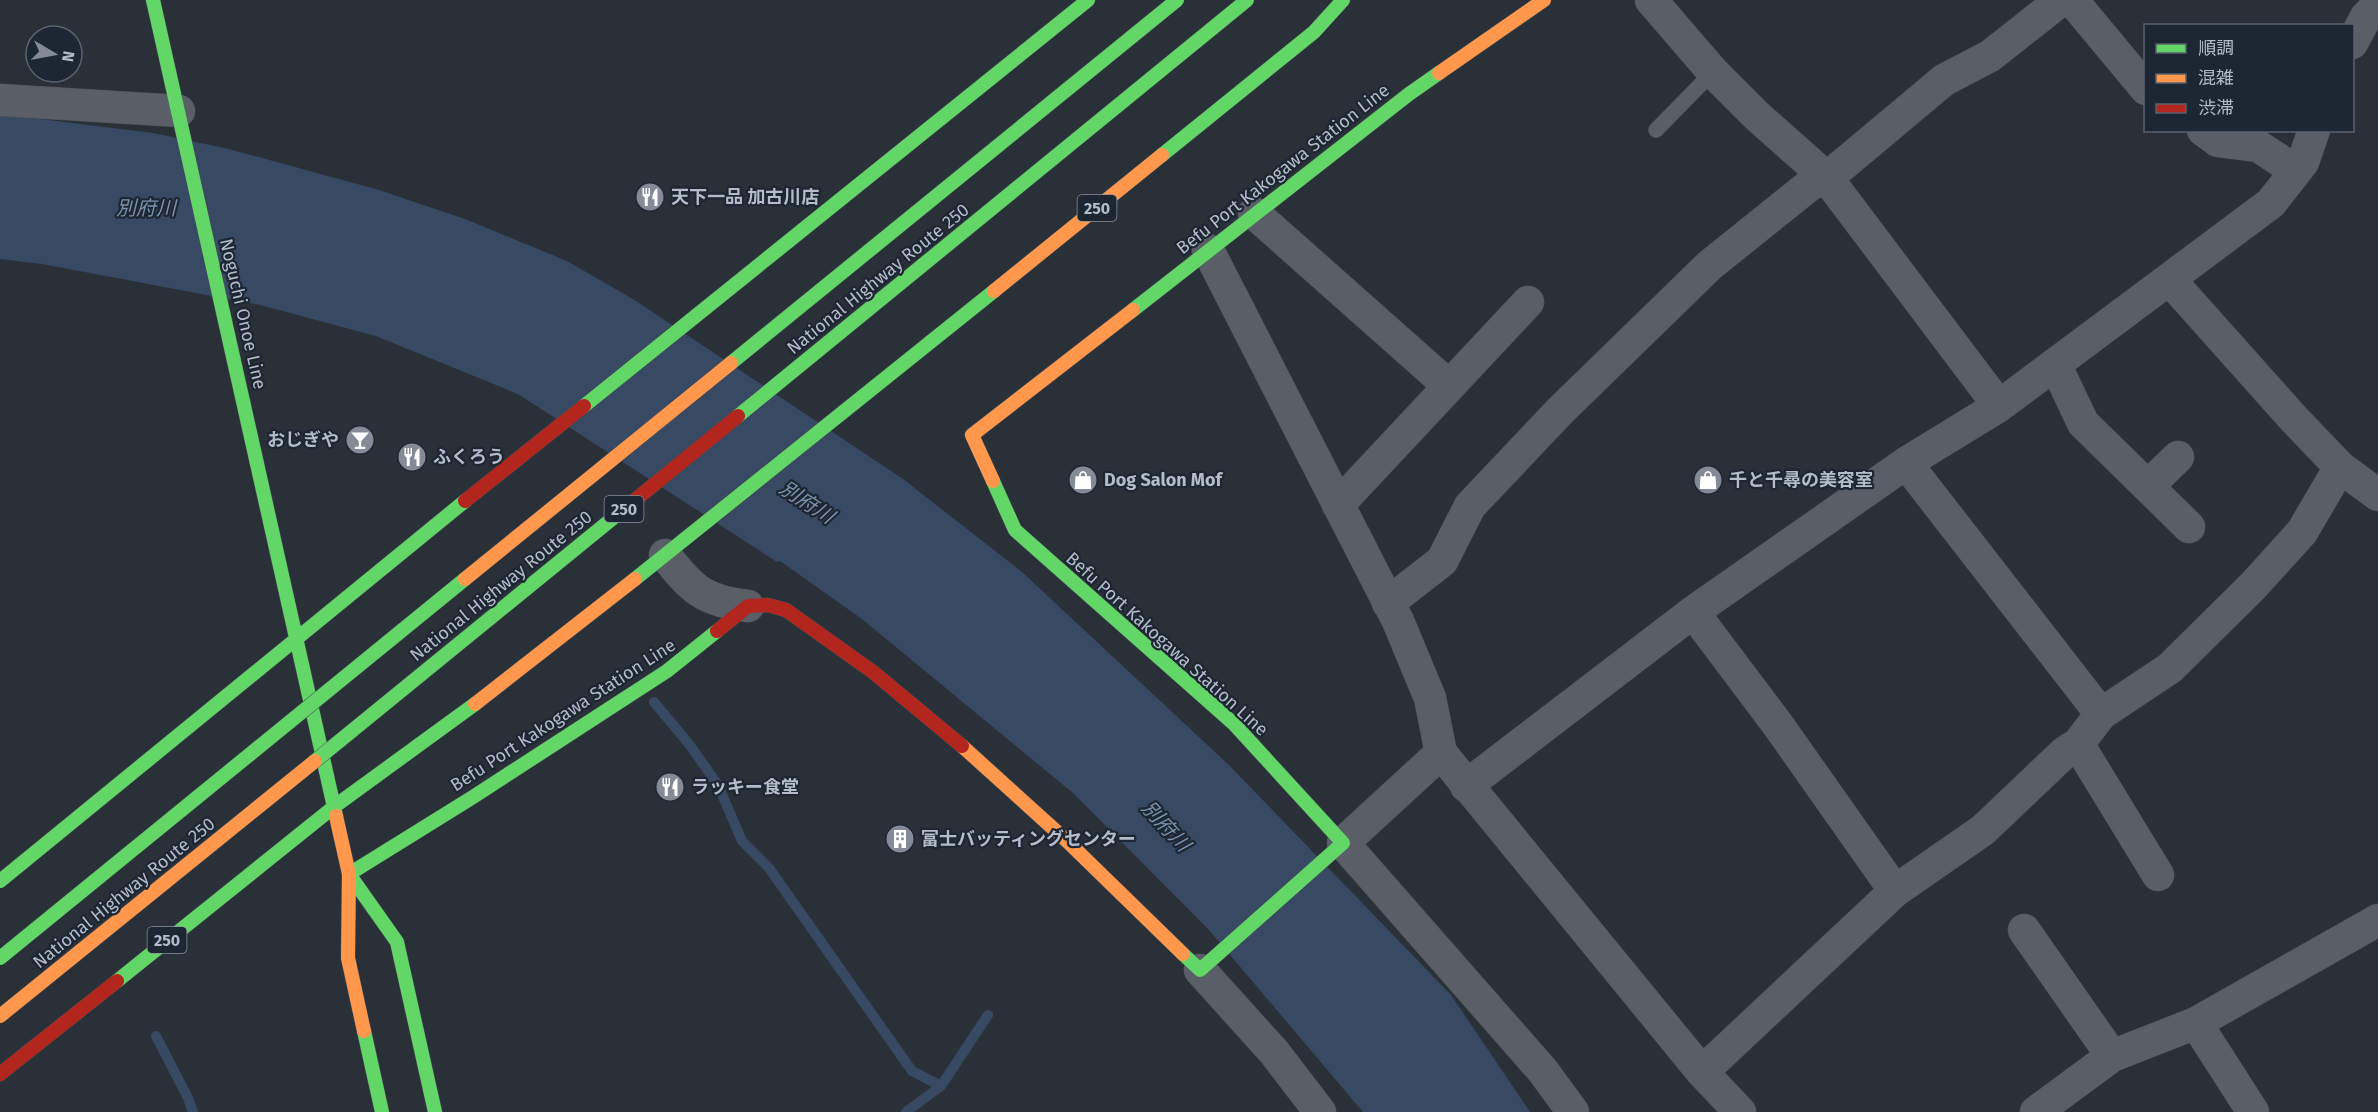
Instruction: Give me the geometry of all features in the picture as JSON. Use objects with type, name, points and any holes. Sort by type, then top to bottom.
[{"type":"main road","name":"Noguchi Onoe Line","points":[[153,0],[298,636]]},
{"type":"main road","points":[[0,881],[298,636],[1088,0]]},
{"type":"main road","name":"National Highway Route 250","points":[[0,958],[1177,0]]},
{"type":"main road","name":"National Highway Route 250","points":[[0,1016],[1247,0]]},
{"type":"main road","name":"250","points":[[1314,32],[1343,0]]},
{"type":"main road","name":"250","points":[[0,1074],[334,806],[437,733],[676,547],[1314,32],[1358,0]]},
{"type":"main road","name":"Befu Port Kakogawa Station Line","points":[[1337,848],[1233,724],[1015,530],[972,435],[1409,94],[1544,0]]},
{"type":"main road","points":[[748,606],[768,605],[786,610],[873,672],[934,721],[1207,964],[1337,848]]},
{"type":"main road","name":"Befu Port Kakogawa Station Line","points":[[349,874],[667,671],[748,606]]},
{"type":"main road","points":[[298,636],[349,874],[348,958],[382,1112]]},
{"type":"main road","points":[[349,874],[397,942],[435,1112]]},
{"type":"street","points":[[1651,0],[1713,72],[1827,178],[1999,406]]},
{"type":"street","points":[[1388,603],[1442,561],[1470,506],[1560,411],[1710,265],[1811,184],[1827,178],[1944,80],[1990,56],[2061,0]]},
{"type":"street","points":[[2072,0],[2144,88]]},
{"type":"street","points":[[0,100],[181,120]]},
{"type":"street","points":[[2206,132],[2218,141],[2258,146],[2296,171]]},
{"type":"street","points":[[1466,786],[1694,612],[1906,463],[1999,406],[2271,203],[2303,162],[2313,132]]},
{"type":"street","points":[[1254,213],[1449,386]]},
{"type":"street","points":[[1208,250],[1398,621],[1430,698],[1441,753],[1702,1072],[1740,1112]]},
{"type":"street","points":[[2169,279],[2340,467],[2378,495]]},
{"type":"street","points":[[1338,505],[1528,302]]},
{"type":"street","points":[[2055,364],[2083,423],[2189,527]]},
{"type":"street","points":[[2148,486],[2178,457]]},
{"type":"street","points":[[1906,463],[2101,714]]},
{"type":"street","points":[[1702,1072],[1895,891],[1983,830],[2064,753],[2078,744],[2101,714],[2170,668],[2253,586],[2302,532],[2340,467]]},
{"type":"street","points":[[676,547],[687,583],[706,597],[726,604],[748,606]]},
{"type":"street","points":[[1694,612],[1778,725],[1895,891]]},
{"type":"street","points":[[2078,744],[2158,875]]},
{"type":"street","points":[[1441,753],[1337,848],[1543,1071],[1573,1112]]},
{"type":"street","points":[[2036,1112],[2112,1056],[2196,1023],[2378,920]]},
{"type":"street","points":[[2024,930],[2112,1056]]},
{"type":"street","points":[[1207,964],[1320,1112]]},
{"type":"street","points":[[2196,1023],[2253,1112]]},
{"type":"lane","points":[[1656,130],[1713,72]]},
{"type":"water","name":"別府川","points":[[0,114],[153,133],[229,149],[379,190],[465,219],[567,261],[633,299],[903,479],[1022,572],[1230,766],[1451,995],[1530,1112],[1363,1112],[1209,930],[1073,793],[862,619],[780,561],[777,562],[518,394],[376,336],[260,305],[42,264],[0,259]]},
{"type":"waterway","points":[[654,702],[689,744],[718,785],[742,841],[769,868],[912,1071],[941,1086]]},
{"type":"waterway","points":[[906,1112],[941,1086],[988,1015]]},
{"type":"waterway","points":[[156,1036],[193,1112]]},
{"type":"traffic: fast","points":[[153,0],[336,816]]},
{"type":"traffic: fast","points":[[584,406],[1088,0]]},
{"type":"traffic: fast","points":[[731,363],[1177,0]]},
{"type":"traffic: fast","points":[[738,416],[1247,0]]},
{"type":"traffic: fast","points":[[1162,155],[1314,32],[1343,0]]},
{"type":"traffic: fast","points":[[1133,310],[1439,73]]},
{"type":"traffic: fast","points":[[635,579],[994,291]]},
{"type":"traffic: fast","points":[[993,481],[1015,530],[1234,724],[1343,843],[1200,970],[1183,954]]},
{"type":"traffic: fast","points":[[0,881],[465,501]]},
{"type":"traffic: fast","points":[[315,761],[629,505]]},
{"type":"traffic: fast","points":[[0,958],[465,579]]},
{"type":"traffic: fast","points":[[349,874],[473,797],[667,671],[717,631]]},
{"type":"traffic: fast","points":[[117,981],[335,806],[475,704]]},
{"type":"traffic: fast","points":[[349,874],[397,942],[435,1112]]},
{"type":"traffic: fast","points":[[364,1031],[382,1112]]},
{"type":"traffic: slow","points":[[1439,73],[1544,0]]},
{"type":"traffic: slow","points":[[994,291],[1162,155]]},
{"type":"traffic: slow","points":[[993,481],[972,435],[1133,310]]},
{"type":"traffic: slow","points":[[465,579],[731,363]]},
{"type":"traffic: slow","points":[[475,704],[635,579]]},
{"type":"traffic: slow","points":[[962,746],[1067,841],[1183,954]]},
{"type":"traffic: slow","points":[[0,1016],[315,761]]},
{"type":"traffic: slow","points":[[336,816],[349,874],[348,958],[364,1031]]},
{"type":"traffic: jam","points":[[465,501],[584,406]]},
{"type":"traffic: jam","points":[[629,505],[738,416]]},
{"type":"traffic: jam","points":[[717,631],[748,606],[768,605],[786,610],[873,672],[962,746]]},
{"type":"traffic: jam","points":[[0,1074],[117,981]]},
{"type":"place","name":"天下一品 加古川店","points":[[650,197]]},
{"type":"place","name":"おじぎや","points":[[360,440]]},
{"type":"place","name":"ふくろう","points":[[412,457]]},
{"type":"place","name":"Dog Salon Mof","points":[[1083,480]]},
{"type":"place","name":"千と千尋の美容室","points":[[1708,480]]},
{"type":"place","name":"ラッキー食堂","points":[[670,787]]},
{"type":"place","name":"富士バッティングセンター","points":[[900,839]]}]
